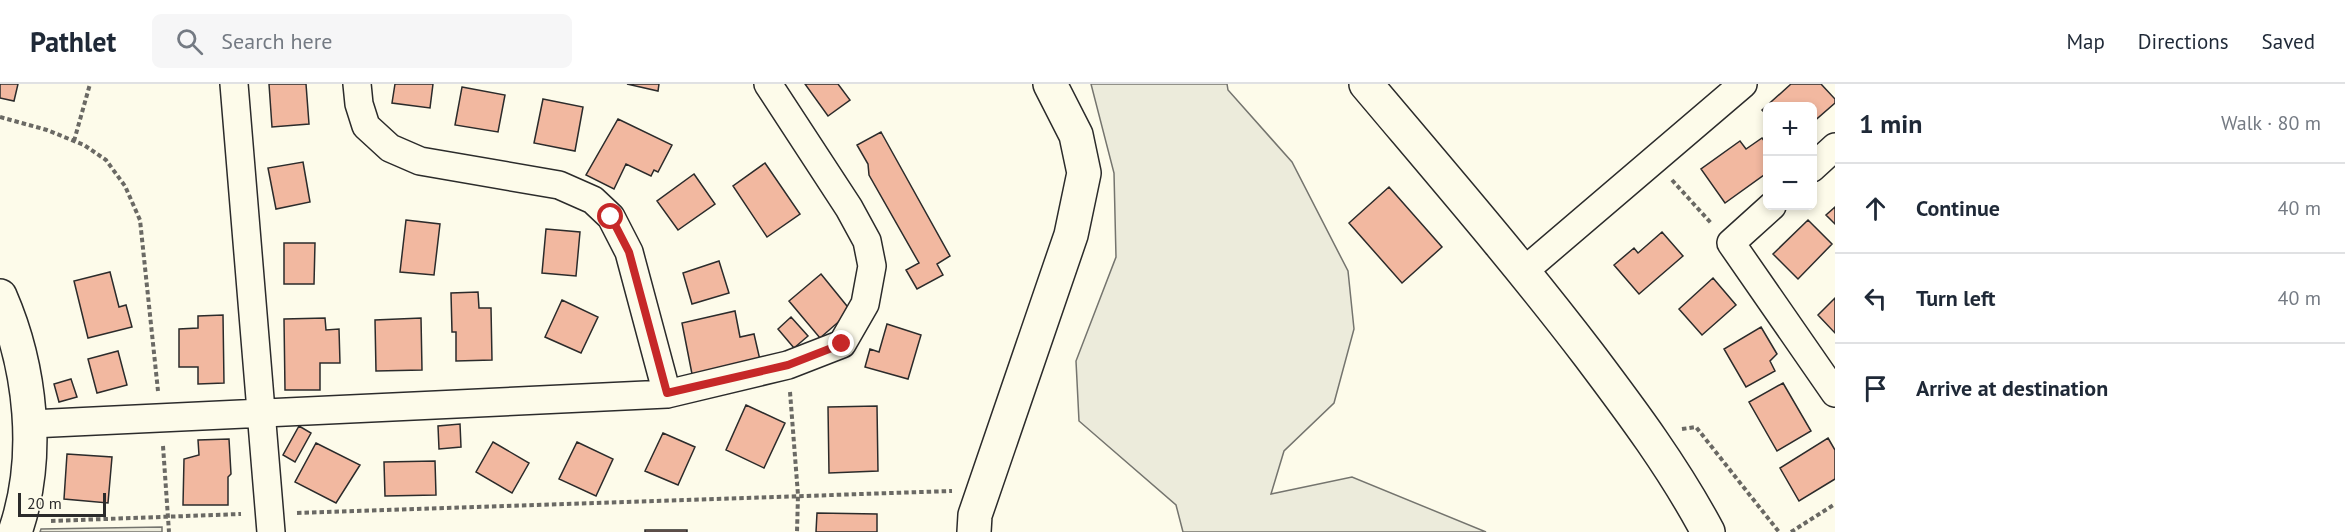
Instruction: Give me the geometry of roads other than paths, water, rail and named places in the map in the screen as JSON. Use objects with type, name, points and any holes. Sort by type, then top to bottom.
[{"type":"street","points":[[234,84],[270,523]]},
{"type":"street","points":[[357,84],[359,104],[366,126],[390,148],[420,161],[560,185],[593,200],[611,217],[629,252],[667,393]]},
{"type":"street","points":[[31,424],[667,393],[788,365],[842,344],[865,304],[872,266],[867,241],[849,208],[768,84]]},
{"type":"street","points":[[974,532],[975,515],[1071,235],[1084,173],[1076,135],[1050,84]]},
{"type":"street","points":[[1366,84],[1524,272],[1638,419],[1688,495],[1708,532]]},
{"type":"street","points":[[1524,272],[1655,162],[1743,84]]},
{"type":"street","points":[[1817,163],[1835,147]]},
{"type":"street","points":[[1768,210],[1731,243],[1834,391]]},
{"type":"street","points":[[0,296],[16,341],[31,424],[21,515],[15,532]]}]
